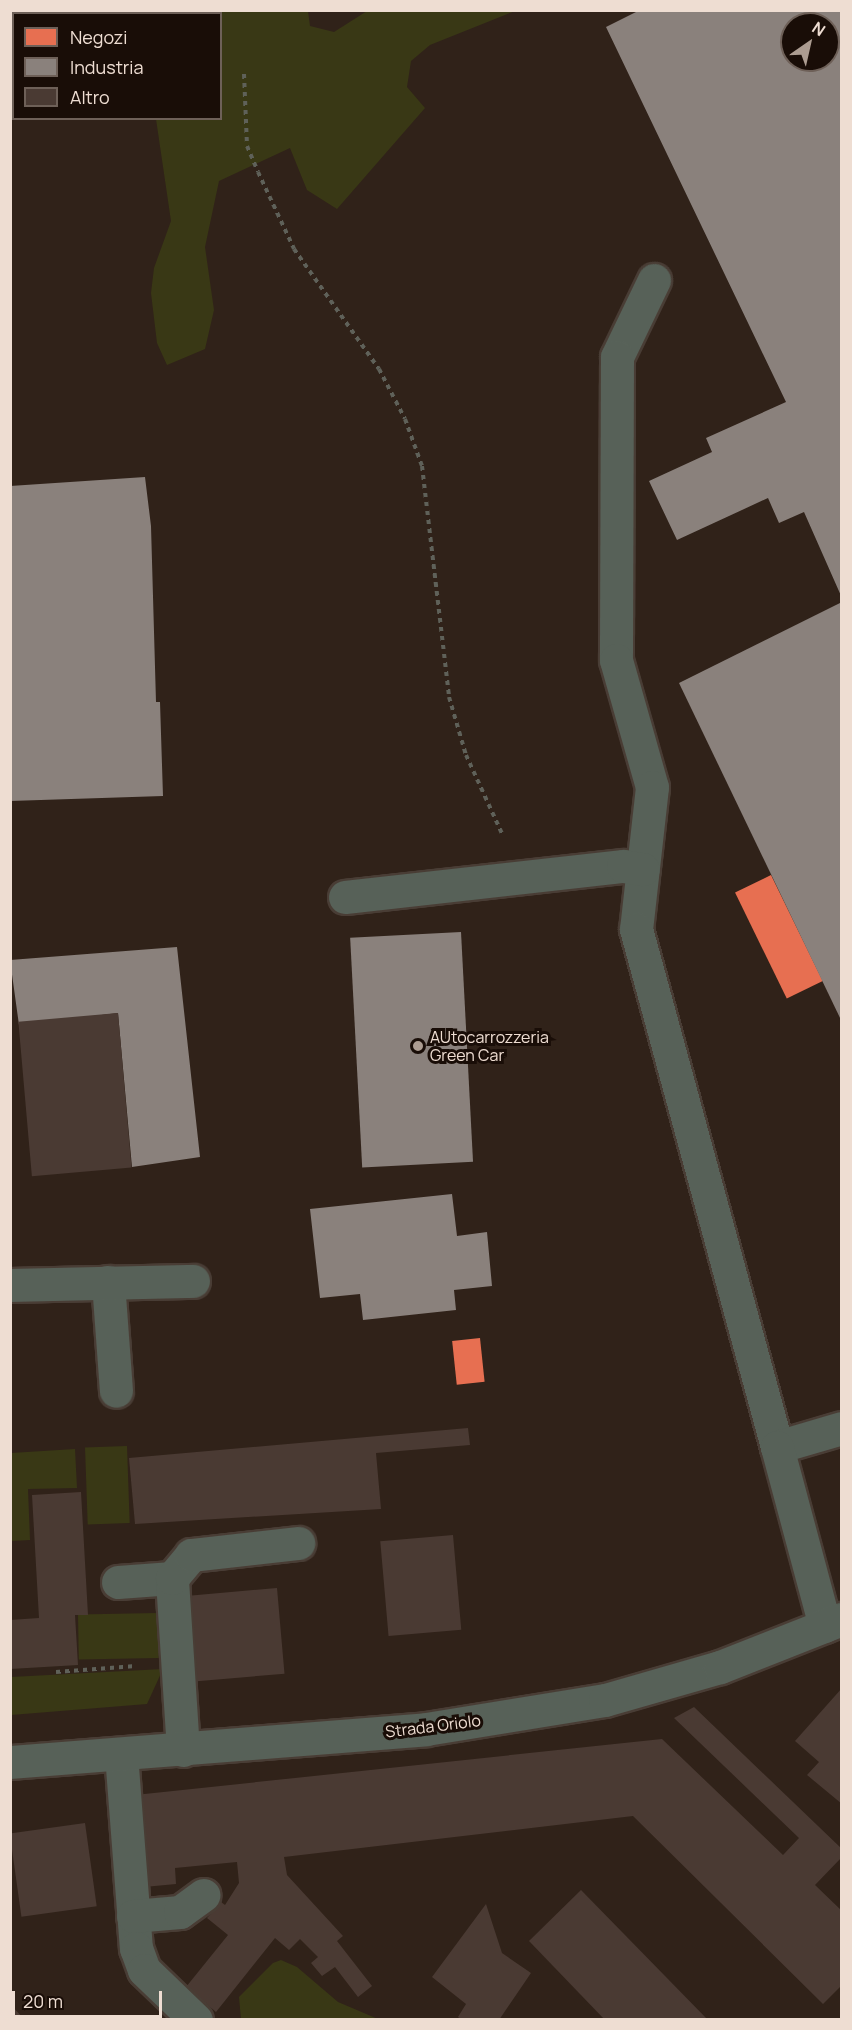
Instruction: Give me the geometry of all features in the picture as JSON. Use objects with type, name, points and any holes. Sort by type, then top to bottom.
[{"type":"street","points":[[654,280],[617,357],[616,660],[652,788],[636,929],[777,1447],[833,1622]]},
{"type":"street","points":[[345,897],[623,866],[643,869]]},
{"type":"street","points":[[10,1285],[193,1281]]},
{"type":"street","points":[[108,1282],[116,1391]]},
{"type":"street","points":[[777,1447],[842,1428]]},
{"type":"street","points":[[183,1750],[172,1578],[191,1555],[298,1543]]},
{"type":"street","points":[[118,1582],[172,1578]]},
{"type":"street","name":"Strada Oriolo","points":[[10,1762],[426,1729],[605,1700],[720,1668],[833,1622]]},
{"type":"street","points":[[121,1754],[136,1948],[144,1970],[196,2019]]},
{"type":"street","points":[[133,1916],[180,1912],[203,1895]]},
{"type":"path","points":[[244,74],[247,146],[294,249],[379,369],[405,419],[422,466],[448,697],[466,754],[525,878]]},
{"type":"path","points":[[56,1672],[178,1664]]},
{"type":"shaded area","points":[[308,11],[310,26],[334,32],[367,11],[515,11],[430,45],[411,61],[407,87],[425,108],[337,209],[307,190],[290,148],[219,181],[205,247],[214,310],[205,349],[167,365],[157,343],[151,293],[154,268],[171,221],[156,120],[222,120],[222,12],[190,12]]},
{"type":"shaded area","points":[[127,1446],[130,1523],[88,1524],[85,1447]]},
{"type":"shaded area","points":[[75,1449],[77,1488],[28,1489],[30,1540],[11,1541],[11,1453]]},
{"type":"shaded area","points":[[158,1613],[159,1658],[79,1659],[78,1614]]},
{"type":"shaded area","points":[[163,1669],[147,1704],[11,1715],[11,1677]]},
{"type":"shaded area","points":[[281,1960],[297,1967],[338,2002],[378,2019],[241,2019],[239,1997],[273,1963]]},
{"type":"building: Negozi","points":[[771,875],[823,981],[787,999],[735,893]]},
{"type":"building: Negozi","points":[[480,1338],[485,1382],[457,1385],[452,1341]]},
{"type":"building: Industria","points":[[640,10],[842,12],[842,598],[804,512],[779,523],[768,498],[677,540],[649,481],[712,452],[706,438],[786,402],[606,27]]},
{"type":"building: Industria","points":[[145,477],[151,526],[156,702],[160,702],[163,796],[10,801],[10,486]]},
{"type":"building: Industria","points":[[842,602],[842,1022],[679,683]]},
{"type":"building: Industria","points":[[461,932],[473,1162],[362,1167],[350,938]]},
{"type":"building: Industria","points":[[177,947],[200,1157],[132,1167],[118,1013],[19,1025],[10,960]]},
{"type":"building: Industria","points":[[452,1194],[457,1236],[487,1232],[492,1286],[454,1290],[456,1310],[363,1320],[360,1294],[320,1298],[310,1209]]},
{"type":"building: Altro","points":[[118,1013],[132,1167],[32,1176],[18,1022]]},
{"type":"building: Altro","points":[[468,1428],[470,1445],[376,1453],[381,1509],[135,1524],[129,1458]]},
{"type":"building: Altro","points":[[81,1492],[88,1615],[75,1615],[78,1665],[10,1669],[10,1620],[39,1618],[32,1495]]},
{"type":"building: Altro","points":[[453,1535],[461,1630],[389,1636],[380,1541]]},
{"type":"building: Altro","points":[[277,1588],[284,1674],[191,1682],[183,1596]]},
{"type":"building: Altro","points":[[842,1688],[842,1804],[807,1775],[819,1762],[795,1741]]},
{"type":"building: Altro","points":[[694,1707],[842,1849],[842,1857],[815,1885],[842,1911],[842,1985],[823,2004],[633,1816],[284,1857],[287,1875],[343,1936],[337,1941],[372,1986],[358,1997],[335,1967],[322,1976],[311,1963],[318,1957],[300,1939],[289,1950],[275,1938],[216,2012],[186,1987],[228,1935],[207,1918],[221,1902],[225,1905],[239,1883],[237,1862],[175,1868],[176,1884],[144,1887],[135,1795],[662,1739],[783,1855],[799,1838],[674,1718]]},
{"type":"building: Altro","points":[[85,1823],[97,1906],[21,1917],[10,1834]]},
{"type":"building: Altro","points":[[581,1890],[708,2020],[605,2020],[529,1941]]},
{"type":"building: Altro","points":[[486,1904],[502,1953],[531,1973],[499,2020],[462,2020],[458,2017],[466,2004],[432,1977]]},
{"type":"building: Altro","points":[[10,2004],[25,2020],[10,2020]]},
{"type":"place","name":"AUtocarrozzeria Green Car","points":[[418,1046]]}]
